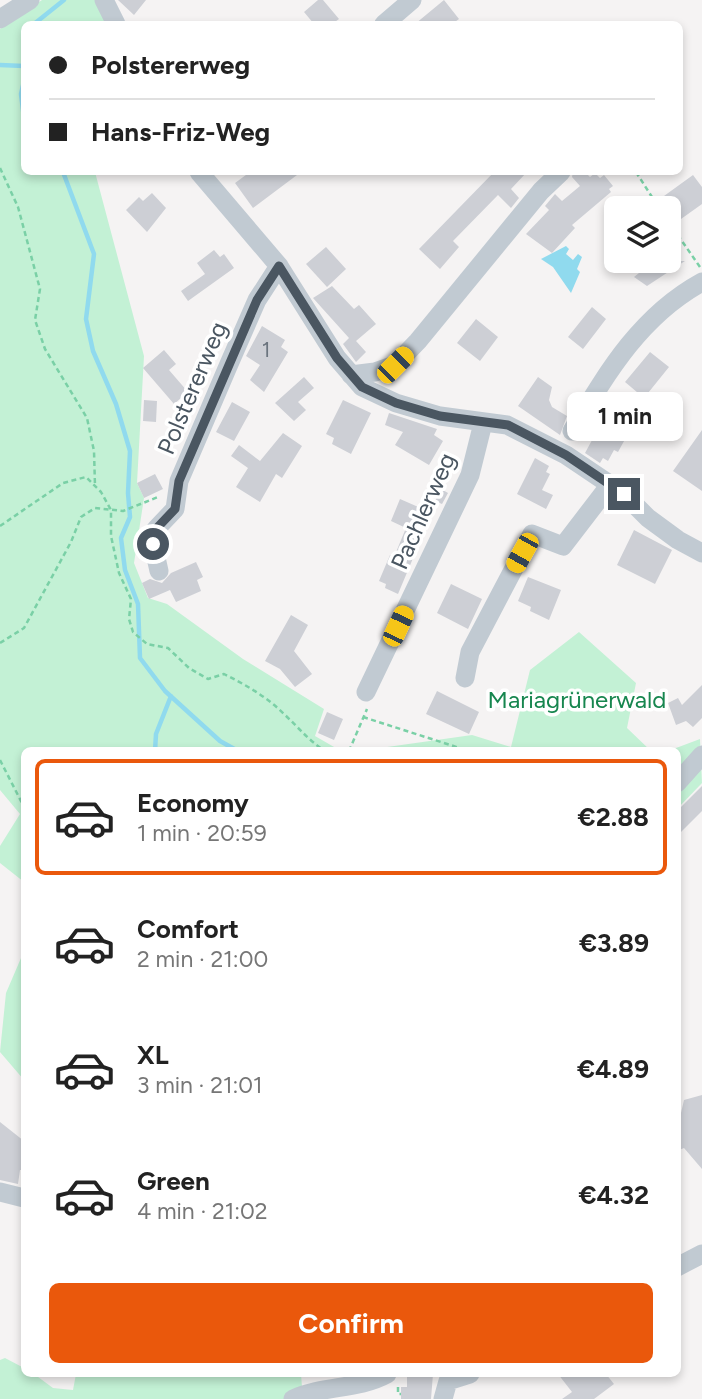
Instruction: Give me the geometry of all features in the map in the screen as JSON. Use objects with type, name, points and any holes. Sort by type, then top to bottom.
[{"type":"street","points":[[0,19],[30,0]]},
{"type":"street","points":[[104,0],[114,21]]},
{"type":"street","points":[[388,21],[412,0]]},
{"type":"street","points":[[202,175],[279,266],[337,358],[362,387],[396,403],[440,416],[508,425],[566,455],[677,540],[702,553]]},
{"type":"street","points":[[351,375],[375,372],[395,365],[418,341],[541,191],[558,175]]},
{"type":"street","name":"Polstererweg","points":[[159,571],[153,544],[156,529],[175,509],[178,489],[257,300],[279,266]]},
{"type":"street","points":[[572,431],[614,362],[644,324],[702,282]]},
{"type":"street","name":"Pachlerweg","points":[[367,699],[470,475],[483,423]]},
{"type":"street","points":[[465,678],[470,652],[532,534],[563,546],[609,486]]},
{"type":"street","points":[[681,779],[702,755]]},
{"type":"street","points":[[0,1192],[21,1197]]},
{"type":"street","points":[[681,1265],[702,1254]]},
{"type":"street","points":[[293,1399],[315,1390],[353,1385],[378,1377]]},
{"type":"street","points":[[444,1385],[463,1377]]},
{"type":"path","points":[[0,168],[18,207],[40,289],[35,320],[45,349],[87,418],[94,451],[95,486]]},
{"type":"path","points":[[638,175],[651,196]]},
{"type":"path","points":[[681,239],[702,269]]},
{"type":"path","points":[[0,526],[63,484],[86,477],[111,510],[110,536],[120,573],[131,599],[129,620],[133,632],[147,644],[168,648],[189,668],[208,679],[224,674],[250,687],[284,713],[306,738],[319,747]]},
{"type":"path","points":[[0,643],[24,628],[71,542],[81,517],[95,508],[123,511],[178,489]]},
{"type":"path","points":[[351,747],[367,699]]},
{"type":"path","points":[[363,717],[456,747]]},
{"type":"path","points":[[0,760],[21,801]]},
{"type":"green space","points":[[42,0],[95,0],[106,21],[21,21],[21,175],[96,175],[144,356],[137,483],[144,498],[134,563],[148,598],[167,604],[243,659],[324,709],[315,736],[334,747],[21,747],[21,880],[0,863],[0,846],[20,814],[0,790],[0,29]]},
{"type":"green space","name":"Mariagrünerwald","points":[[579,632],[636,683],[627,728],[647,747],[511,747],[530,670]]},
{"type":"green space","name":"Mariagrünerwald","points":[[472,735],[511,747],[387,747]]},
{"type":"green space","name":"Mariagrünerwald","points":[[700,739],[702,783],[681,805],[681,747],[679,747]]},
{"type":"green space","points":[[21,958],[21,1076],[0,1052],[6,993]]},
{"type":"green space","points":[[5,1358],[21,1366],[21,1377],[38,1377],[53,1388],[73,1390],[75,1377],[301,1377],[302,1387],[319,1399],[0,1399],[0,1360]]},
{"type":"water","points":[[566,246],[569,249],[566,254],[573,260],[578,254],[582,257],[577,269],[580,272],[571,293],[553,267],[541,259]]},
{"type":"building","points":[[118,0],[146,0],[134,15]]},
{"type":"building","points":[[318,0],[323,0],[339,19],[312,21],[304,12]]},
{"type":"building","points":[[444,0],[459,19],[456,21],[419,21]]},
{"type":"building","points":[[246,175],[297,175],[253,208],[235,183]]},
{"type":"building","points":[[491,175],[524,175],[511,189],[519,198],[511,208],[498,195],[453,241],[459,247],[440,269],[419,249]]},
{"type":"building","points":[[572,175],[597,175],[600,178],[604,175],[613,186],[609,189],[611,192],[572,225],[575,228],[552,253],[526,234],[549,210],[545,206],[555,194],[562,201],[580,186]]},
{"type":"building","points":[[693,175],[702,187],[702,204],[681,219],[681,196],[664,196]]},
{"type":"building","points":[[152,193],[166,208],[147,232],[126,210],[139,197],[143,201]]},
{"type":"building","points":[[326,247],[346,269],[327,287],[306,264]]},
{"type":"building","points":[[214,250],[220,257],[224,254],[234,268],[188,301],[181,291],[205,274],[197,263]]},
{"type":"building","points":[[639,273],[667,273],[647,286],[634,277]]},
{"type":"building","points":[[332,286],[354,309],[359,305],[376,324],[356,341],[366,352],[356,362],[343,344],[349,338],[313,298]]},
{"type":"building","points":[[592,307],[606,319],[583,349],[568,337]]},
{"type":"building","points":[[476,319],[498,337],[480,361],[457,343]]},
{"type":"building","points":[[262,326],[285,340],[281,347],[288,352],[264,392],[250,380],[260,365],[246,356]]},
{"type":"building","points":[[164,350],[176,364],[169,370],[188,392],[174,404],[143,368]]},
{"type":"building","points":[[650,352],[669,367],[644,398],[625,382]]},
{"type":"building","points":[[304,377],[314,388],[298,402],[306,410],[294,421],[275,403]]},
{"type":"building","points":[[538,377],[552,387],[549,400],[552,407],[567,416],[560,435],[518,406]]},
{"type":"building","points":[[144,400],[157,401],[156,422],[143,421]]},
{"type":"building","points":[[343,400],[371,413],[351,454],[332,444],[334,438],[326,434]]},
{"type":"building","points":[[232,402],[250,412],[234,441],[216,432]]},
{"type":"building","points":[[389,413],[437,429],[434,435],[443,441],[429,465],[395,445],[403,432],[385,425]]},
{"type":"building","points":[[604,418],[629,432],[618,452],[614,450],[608,461],[603,458],[600,463],[585,453]]},
{"type":"building","points":[[702,430],[702,491],[673,471]]},
{"type":"building","points":[[283,433],[302,446],[282,478],[276,474],[260,502],[236,487],[248,468],[231,456],[239,445],[260,461]]},
{"type":"building","points":[[535,458],[549,466],[546,472],[550,474],[542,490],[553,495],[546,509],[517,494]]},
{"type":"building","points":[[155,474],[163,489],[144,498],[137,483]]},
{"type":"building","points":[[441,489],[448,493],[442,504],[435,501]]},
{"type":"building","points":[[400,499],[432,513],[398,594],[385,588],[386,584],[379,581],[390,555],[394,557],[406,528],[391,521]]},
{"type":"building","points":[[634,530],[672,550],[655,584],[617,565]]},
{"type":"building","points":[[196,562],[203,577],[197,580],[201,591],[176,602],[170,590],[149,599],[142,583],[150,579],[162,583],[171,573]]},
{"type":"building","points":[[528,577],[561,590],[549,620],[530,611],[531,607],[518,601]]},
{"type":"building","points":[[451,584],[482,599],[468,629],[437,613]]},
{"type":"building","points":[[291,615],[308,625],[294,651],[312,674],[295,687],[280,669],[265,661]]},
{"type":"building","points":[[702,685],[702,718],[693,727],[686,721],[676,725],[668,703],[678,698],[682,705]]},
{"type":"building","points":[[437,691],[479,712],[469,734],[426,714]]},
{"type":"building","points":[[327,712],[343,719],[334,740],[318,733]]},
{"type":"building","points":[[702,786],[702,811],[681,832],[681,807]]},
{"type":"building","points":[[702,1095],[702,1169],[684,1148],[681,1149],[681,1113],[684,1100]]},
{"type":"building","points":[[0,1122],[21,1139],[21,1170],[18,1184],[0,1180]]},
{"type":"building","points":[[407,1377],[433,1377],[431,1399],[401,1399],[401,1387],[407,1387]]},
{"type":"building","points":[[560,1377],[608,1377],[614,1384],[594,1399],[562,1399],[572,1392]]},
{"type":"waterway","points":[[38,21],[64,0]]},
{"type":"waterway","points":[[0,65],[21,66]]},
{"type":"waterway","points":[[64,175],[94,254],[86,319],[93,351],[116,404],[130,451],[130,517],[121,538],[125,570],[138,604],[140,658],[165,691],[220,741],[231,747]]},
{"type":"waterway","points":[[155,747],[156,734],[171,696]]},
{"type":"route","points":[[153,544],[156,529],[175,509],[179,481],[257,300],[279,266],[337,358],[362,387],[396,403],[440,416],[466,422],[508,425],[566,455],[624,494]]}]
